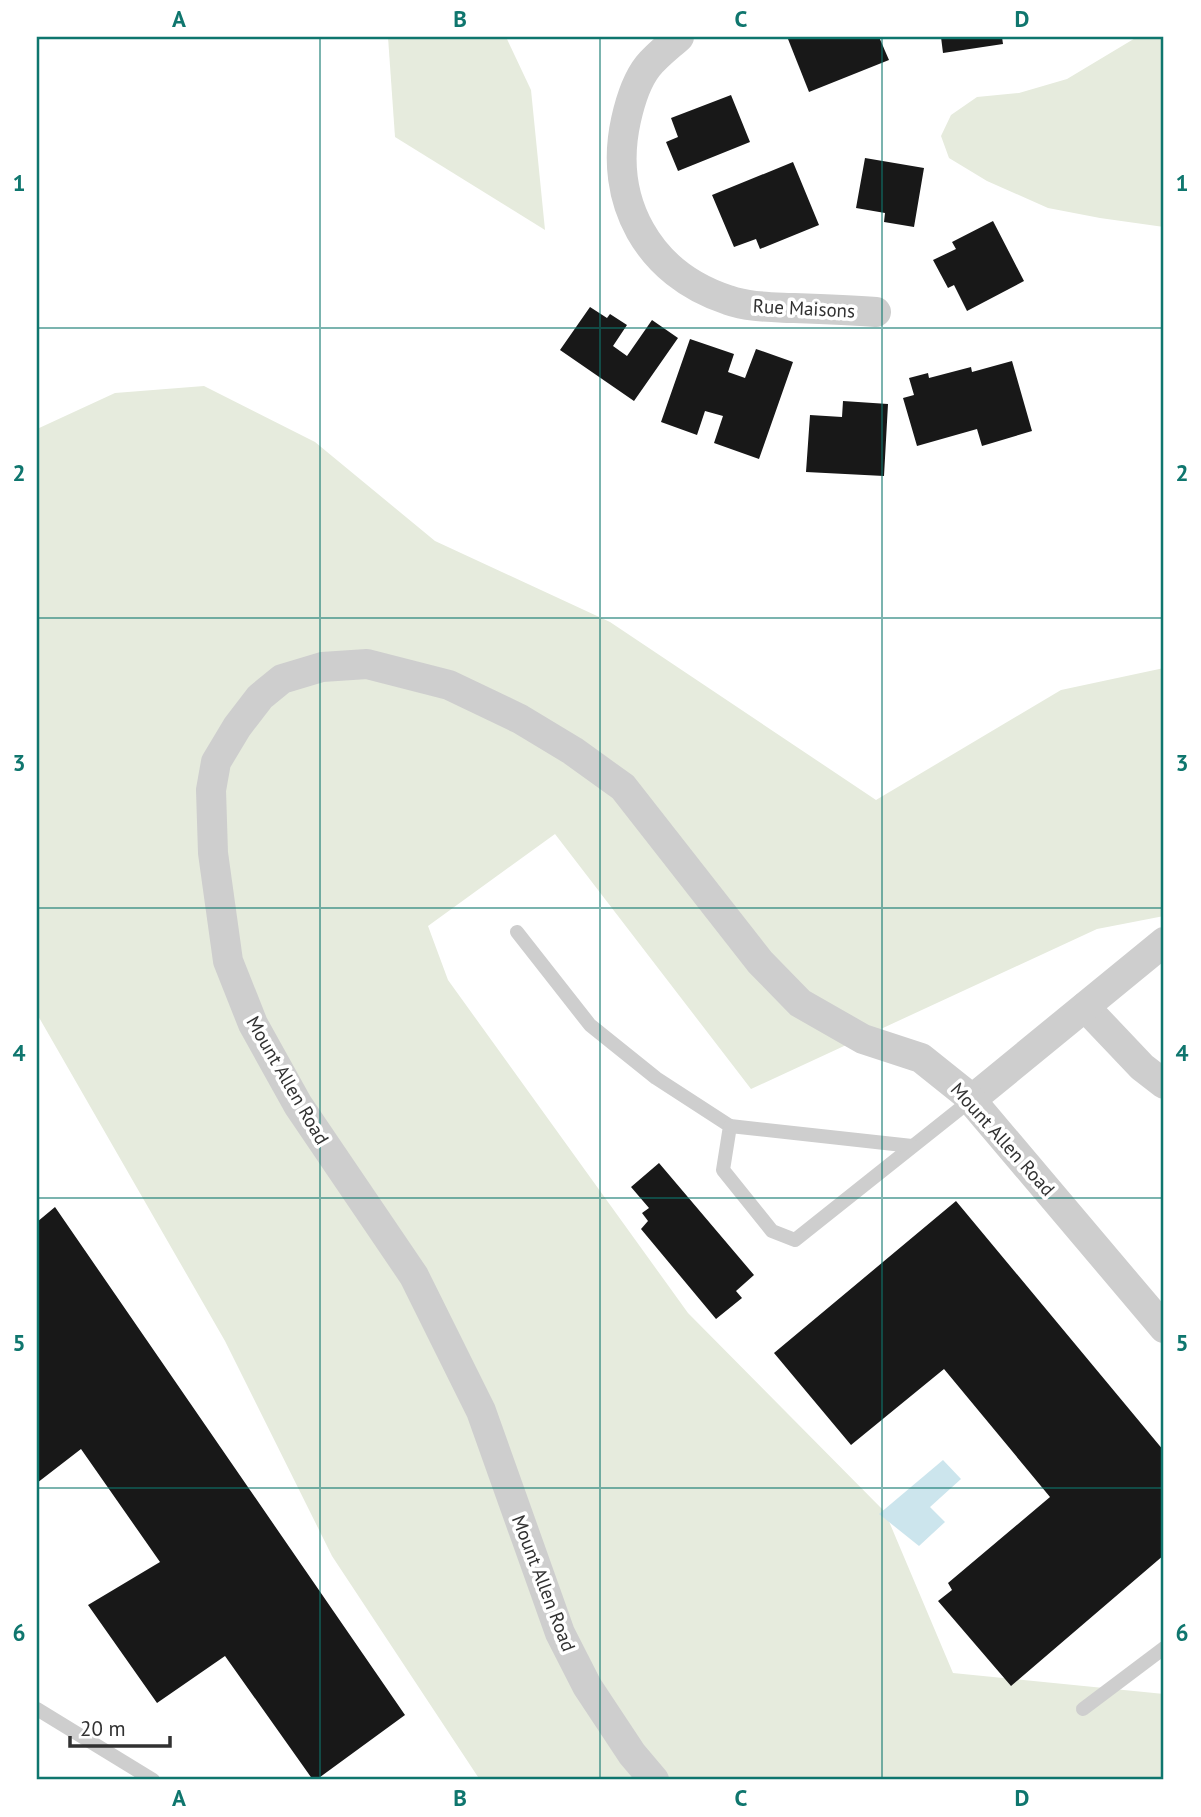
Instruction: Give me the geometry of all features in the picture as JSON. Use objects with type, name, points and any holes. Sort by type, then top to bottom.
[{"type":"street","name":"Rue Maisons","points":[[679,37],[647,67],[631,98],[622,137],[621,175],[630,209],[642,235],[667,266],[702,289],[728,300],[750,306],[876,312]]},
{"type":"street","name":"Mount Allen Road","points":[[653,1780],[632,1754],[587,1686],[559,1633],[481,1411],[414,1276],[298,1105],[253,1024],[228,961],[213,853],[211,790],[216,762],[237,727],[260,697],[282,679],[321,667],[367,664],[449,685],[520,719],[573,751],[623,787],[760,962],[800,1003],[863,1039],[921,1058],[971,1100],[1164,1328]]},
{"type":"street","points":[[971,1100],[1164,942]]},
{"type":"street","points":[[1085,1007],[1142,1067],[1164,1084]]},
{"type":"lane","points":[[517,932],[590,1026],[656,1078],[730,1126],[912,1146]]},
{"type":"lane","points":[[730,1126],[723,1170],[772,1231],[795,1240],[971,1100]]},
{"type":"lane","points":[[1083,1709],[1164,1648]]},
{"type":"lane","points":[[37,1709],[153,1780]]},
{"type":"shaded area","points":[[388,37],[506,37],[531,90],[545,230],[395,137]]},
{"type":"shaded area","points":[[1137,37],[1164,37],[1164,227],[1048,208],[987,181],[949,158],[941,136],[951,115],[977,97],[1019,93],[1067,79]]},
{"type":"shaded area","points":[[204,386],[315,442],[435,541],[610,622],[876,800],[1061,690],[1164,668],[1164,916],[1097,929],[751,1089],[555,834],[428,926],[448,980],[688,1313],[885,1512],[953,1673],[1164,1694],[1164,1780],[480,1780],[332,1556],[225,1341],[37,1014],[37,429],[115,393]]},
{"type":"water","points":[[943,1460],[961,1479],[930,1507],[945,1522],[919,1546],[879,1514]]},
{"type":"building","points":[[879,37],[889,60],[809,92],[788,39]]},
{"type":"building","points":[[941,37],[1002,37],[1003,44],[943,53]]},
{"type":"building","points":[[731,95],[750,142],[678,171],[666,142],[678,137],[671,118]]},
{"type":"building","points":[[865,158],[924,168],[914,227],[884,222],[885,213],[856,208]]},
{"type":"building","points":[[793,162],[819,225],[760,249],[756,239],[734,247],[712,195]]},
{"type":"building","points":[[993,221],[1024,281],[967,311],[954,285],[948,288],[933,260],[956,249],[952,242]]},
{"type":"building","points":[[590,307],[607,318],[610,314],[627,325],[613,346],[627,356],[652,320],[678,338],[634,401],[560,350]]},
{"type":"building","points":[[690,339],[734,354],[728,372],[745,378],[756,349],[793,362],[759,459],[714,443],[723,416],[705,411],[697,435],[661,422]]},
{"type":"building","points":[[1012,361],[1032,431],[982,446],[977,429],[917,446],[903,398],[914,395],[909,378],[928,373],[929,378],[971,367],[972,372]]},
{"type":"building","points":[[843,401],[888,404],[884,476],[806,472],[810,415],[842,417]]},
{"type":"building","points":[[659,1163],[754,1275],[736,1291],[742,1298],[716,1319],[641,1229],[648,1221],[642,1213],[649,1208],[631,1187]]},
{"type":"building","points":[[956,1201],[1164,1451],[1164,1555],[1011,1686],[938,1601],[952,1590],[948,1583],[1050,1497],[944,1369],[851,1445],[774,1353]]},
{"type":"building","points":[[55,1207],[405,1715],[316,1780],[313,1780],[225,1656],[157,1703],[88,1605],[160,1562],[81,1449],[37,1483],[37,1222]]}]
